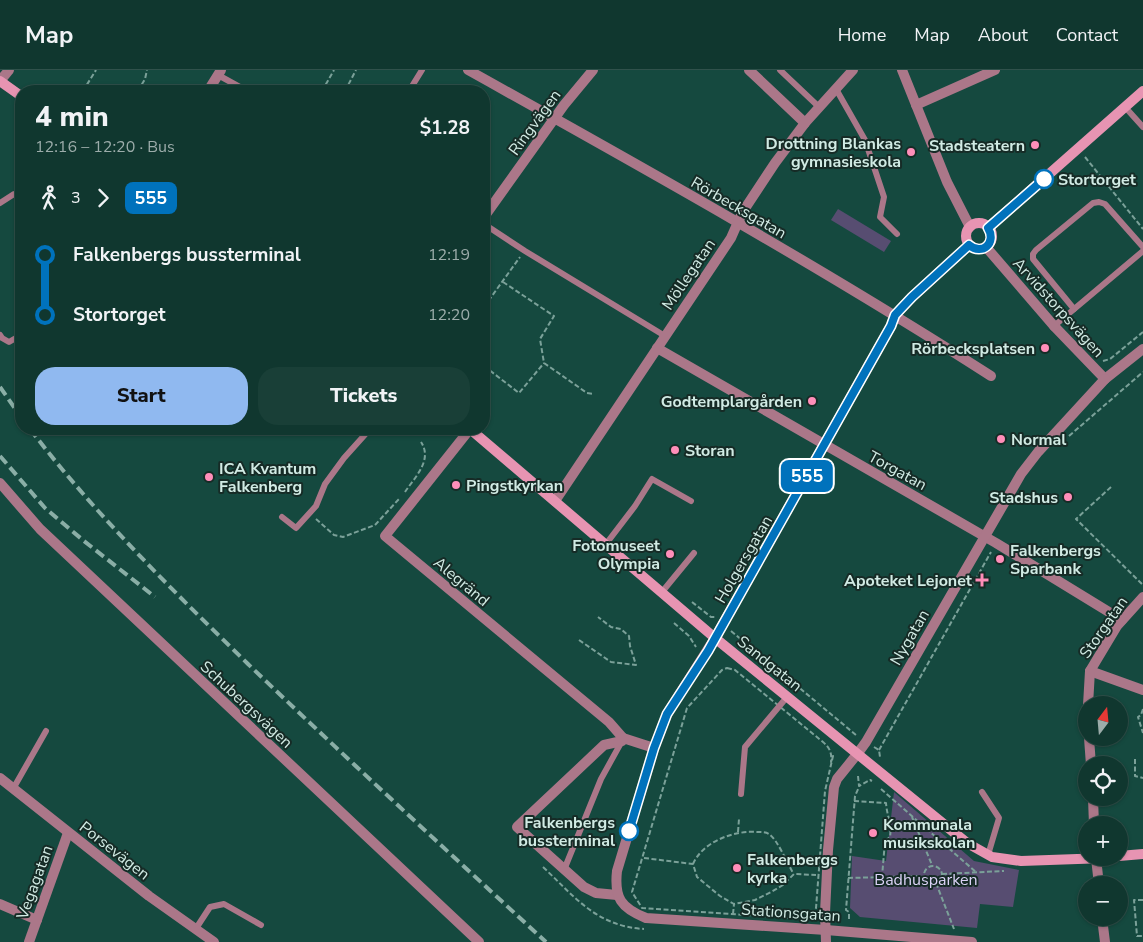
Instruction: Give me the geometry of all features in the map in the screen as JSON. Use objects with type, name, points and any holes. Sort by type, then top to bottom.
[{"type":"main road","points":[[0,81],[15,92]]},
{"type":"main road","points":[[988,228],[1143,91]]},
{"type":"main road","points":[[979,224],[988,228],[992,238],[986,247],[977,249],[969,245],[966,236],[970,227],[979,224]]},
{"type":"main road","name":"Holgersgatan","points":[[715,638],[825,446],[891,326],[895,315],[969,245]]},
{"type":"main road","name":"Sandgatan","points":[[477,435],[715,638],[858,753],[962,840],[992,857],[1021,861],[1078,859]]},
{"type":"main road","points":[[1128,855],[1143,854]]},
{"type":"street","points":[[0,81],[9,70]]},
{"type":"street","name":"Rörbecksgatan","points":[[468,70],[895,315],[991,376]]},
{"type":"street","name":"Ringvägen","points":[[490,209],[554,118],[593,70]]},
{"type":"street","points":[[749,70],[804,123]]},
{"type":"street","name":"Möllegatan","points":[[555,501],[731,238],[748,204],[804,123],[853,70]]},
{"type":"street","points":[[902,70],[947,182],[970,227]]},
{"type":"street","points":[[916,105],[995,70]]},
{"type":"street","points":[[212,85],[220,73]]},
{"type":"street","name":"Arvidstorpsvägen","points":[[986,247],[1054,326],[1108,376]]},
{"type":"street","name":"Torgatan","points":[[657,348],[996,543],[1122,620]]},
{"type":"street","name":"Nygatan","points":[[826,942],[825,913],[829,829],[834,787],[837,779],[866,742],[1021,474],[1038,452],[1108,376],[1143,348]]},
{"type":"street","name":"Alegränd","points":[[465,435],[385,536],[609,722],[622,740]]},
{"type":"street","name":"Schubergsvägen","points":[[0,483],[40,530],[478,942]]},
{"type":"street","name":"Storgatan","points":[[1089,696],[1090,671],[1122,620],[1143,597]]},
{"type":"street","name":"Holgersgatan","points":[[617,895],[617,871],[654,748],[667,714],[715,638]]},
{"type":"street","points":[[1090,671],[1143,690]]},
{"type":"street","points":[[617,895],[596,893],[584,887],[517,827],[604,744],[622,740],[654,748]]},
{"type":"street","name":"Porsevägen","points":[[0,778],[68,833],[195,930],[214,942]]},
{"type":"street","name":"Vegagatan","points":[[28,942],[68,833]]},
{"type":"street","name":"Stationsgatan","points":[[617,895],[629,909],[646,918],[972,942]]},
{"type":"street","points":[[0,904],[37,920]]},
{"type":"street","points":[[1103,926],[1105,942]]},
{"type":"lane","points":[[413,85],[422,70]]},
{"type":"lane","points":[[780,70],[819,107]]},
{"type":"lane","points":[[220,73],[238,85]]},
{"type":"lane","points":[[836,89],[865,140],[884,198],[880,217],[897,234]]},
{"type":"lane","points":[[1125,107],[1143,127]]},
{"type":"lane","points":[[0,203],[15,195]]},
{"type":"lane","points":[[1074,309],[1033,259],[1033,254],[1036,250],[1093,203],[1099,202],[1105,204],[1143,247]]},
{"type":"lane","points":[[490,228],[525,252],[665,336]]},
{"type":"lane","points":[[1054,326],[1143,250]]},
{"type":"lane","points":[[0,335],[9,342],[15,338]]},
{"type":"lane","points":[[282,518],[296,528],[316,506],[325,484],[350,450],[364,435]]},
{"type":"lane","points":[[606,544],[636,506],[652,479],[691,501]]},
{"type":"lane","points":[[662,592],[694,553]]},
{"type":"lane","points":[[741,794],[744,747],[787,697]]},
{"type":"lane","points":[[13,789],[46,731]]},
{"type":"lane","points":[[564,870],[601,779],[622,740]]},
{"type":"lane","points":[[982,792],[999,818],[988,854]]},
{"type":"lane","points":[[195,930],[210,908],[224,904],[261,925]]},
{"type":"path","points":[[87,85],[96,70]]},
{"type":"path","points":[[142,85],[146,79],[147,70]]},
{"type":"path","points":[[325,85],[334,70]]},
{"type":"path","points":[[348,85],[356,70]]},
{"type":"path","points":[[1089,153],[1085,157],[1143,229]]},
{"type":"path","points":[[490,299],[525,252]]},
{"type":"path","points":[[503,282],[554,316],[540,339],[544,363],[587,393],[594,394]]},
{"type":"path","points":[[1096,359],[1103,361],[1110,359],[1143,332]]},
{"type":"path","points":[[490,371],[519,393],[544,363]]},
{"type":"path","points":[[1064,440],[1143,372]]},
{"type":"path","points":[[316,506],[316,520],[334,535],[343,537],[376,525],[402,496],[425,460],[426,452],[421,442]]},
{"type":"path","points":[[1111,487],[1076,519],[1143,585]]},
{"type":"path","points":[[885,762],[879,757],[879,750],[996,543]]},
{"type":"path","points":[[692,602],[711,617],[717,617]]},
{"type":"path","points":[[579,640],[611,662],[636,665],[630,646],[630,636],[621,629],[611,627],[598,617]]},
{"type":"path","points":[[674,623],[696,645],[694,652]]},
{"type":"path","points":[[729,628],[752,650],[866,742],[879,750]]},
{"type":"path","points":[[727,668],[722,670],[687,708],[632,892],[642,908],[806,919],[815,912],[816,908]]},
{"type":"path","points":[[1143,710],[1141,716],[1138,717],[1143,733]]},
{"type":"path","points":[[823,742],[829,748],[832,755],[831,762],[833,756]]},
{"type":"path","points":[[1135,759],[1135,776],[1143,778]]},
{"type":"path","points":[[849,920],[849,912],[846,910],[848,878],[854,801],[859,786],[858,776]]},
{"type":"path","points":[[859,786],[870,780],[977,872]]},
{"type":"path","points":[[854,801],[886,804],[891,829],[890,837],[885,841],[882,877]]},
{"type":"path","points":[[911,814],[932,865],[940,868],[942,874],[941,879],[936,883],[928,883],[923,876]]},
{"type":"path","points":[[738,833],[739,820]]},
{"type":"path","points":[[794,874],[774,838],[768,833],[752,831],[725,836],[697,855],[693,864],[697,877],[720,896],[734,904],[755,900],[783,885],[794,874],[818,875]]},
{"type":"path","points":[[643,858],[693,864]]},
{"type":"path","points":[[923,876],[926,868],[932,865]]},
{"type":"path","points":[[942,874],[1007,871]]},
{"type":"path","points":[[848,878],[923,876]]},
{"type":"path","points":[[936,883],[954,929]]},
{"type":"path","points":[[1143,900],[1134,900],[1138,936],[1143,936]]},
{"type":"path","points":[[732,915],[734,904]]},
{"type":"green space","points":[[838,209],[891,241],[884,252],[831,220]]},
{"type":"green space","name":"Badhusparken","points":[[894,792],[974,861],[1019,870],[1013,907],[980,904],[977,928],[860,917],[850,908],[852,856],[886,861]]},
{"type":"railway","points":[[0,387],[15,408]]},
{"type":"railway","points":[[35,435],[107,521],[191,608],[322,734],[546,942]]},
{"type":"railway","points":[[0,456],[45,508],[155,597]]},
{"type":"bus line","name":"555","points":[[629,831],[654,748],[667,714],[708,651],[772,540],[837,425],[891,326],[895,315],[969,245],[977,249],[986,247],[992,236],[988,228],[1044,179]]},
{"type":"place","name":"Stadsteatern","points":[[1035,145]]},
{"type":"place","name":"Drottning Blankas gymnasieskola","points":[[911,152]]},
{"type":"place","name":"Stortorget","points":[[1044,179]]},
{"type":"place","name":"Rörbecksplatsen","points":[[1045,348]]},
{"type":"place","name":"Godtemplargården","points":[[812,401]]},
{"type":"place","name":"Normal","points":[[1001,439]]},
{"type":"place","name":"Storan","points":[[675,450]]},
{"type":"place","name":"ICA Kvantum Falkenberg","points":[[209,477]]},
{"type":"place","name":"Pingstkyrkan","points":[[456,485]]},
{"type":"place","name":"Stadshus","points":[[1068,497]]},
{"type":"place","name":"Fotomuseet Olympia","points":[[670,554]]},
{"type":"place","name":"Falkenbergs Sparbank","points":[[1000,559]]},
{"type":"place","name":"Apoteket Lejonet","points":[[982,580]]},
{"type":"place","name":"Falkenbergs bussterminal","points":[[629,831]]},
{"type":"place","name":"Kommunala musikskolan","points":[[873,833]]},
{"type":"place","name":"Falkenbergs kyrka","points":[[737,868]]}]
